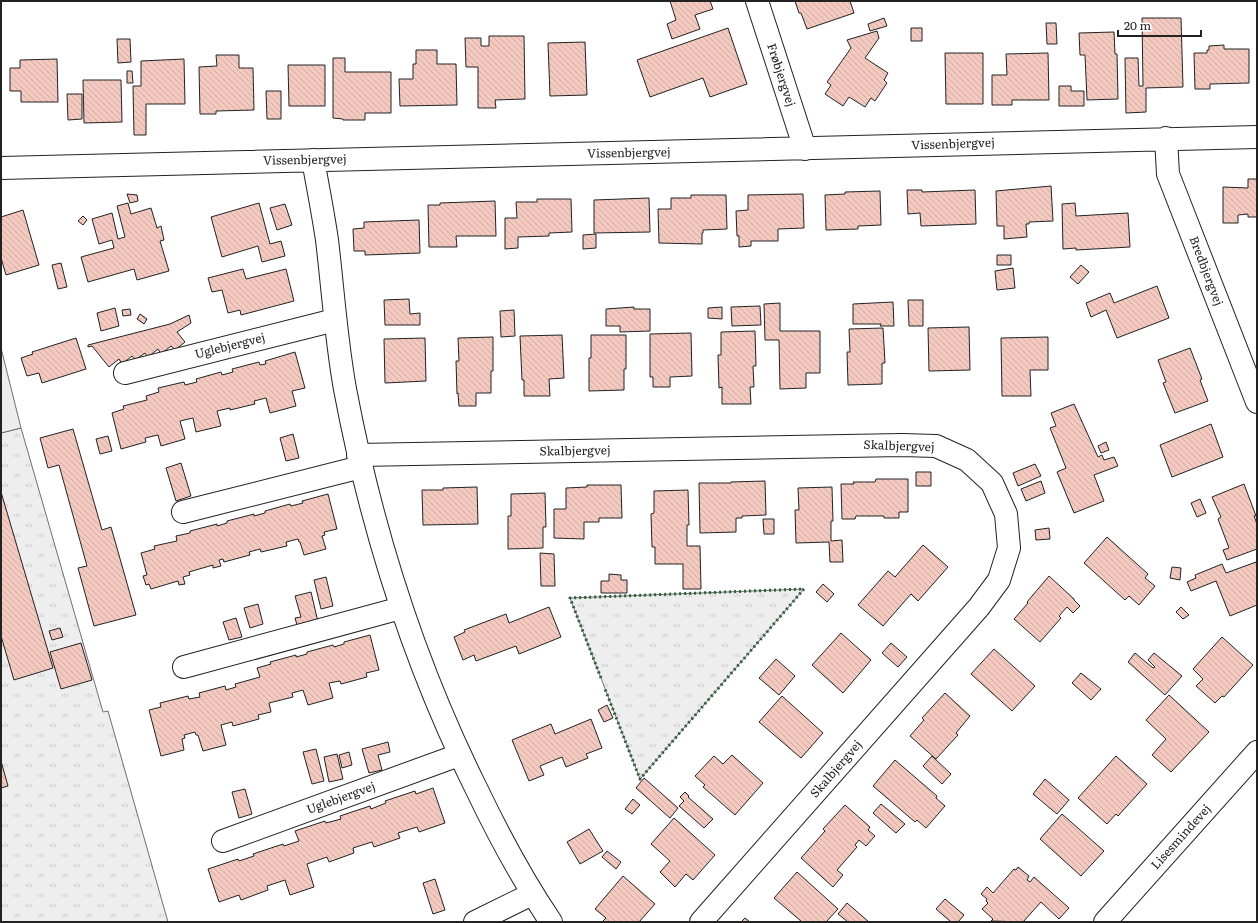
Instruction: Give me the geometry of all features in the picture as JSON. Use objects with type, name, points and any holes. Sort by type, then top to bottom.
[{"type":"street","name":"Frøbjergvej","points":[[757,1],[805,149]]},
{"type":"street","name":"Vissenbjergvej","points":[[1,168],[805,149],[1166,138],[1257,137]]},
{"type":"street","name":"Bredbjergvej","points":[[1166,138],[1168,174],[1257,402]]},
{"type":"street","points":[[313,160],[327,239],[335,320],[345,387],[360,461],[379,538],[401,608],[428,682],[459,755],[494,825],[532,894],[551,922]]},
{"type":"street","name":"Uglebjergvej","points":[[125,373],[335,320]]},
{"type":"street","name":"Skalbjergvej","points":[[360,461],[902,444],[936,446],[967,460],[992,483],[1006,514],[1009,548],[999,580],[973,613],[701,922]]},
{"type":"street","points":[[183,512],[360,461]]},
{"type":"street","points":[[184,667],[401,608]]},
{"type":"street","name":"Lisesmindevej","points":[[1105,922],[1257,752]]},
{"type":"street","name":"Uglebjergvej","points":[[224,841],[459,755]]},
{"type":"street","points":[[475,922],[532,894]]},
{"type":"green space","points":[[21,428],[103,712],[108,711],[168,922],[1,922],[1,433]]},
{"type":"green space","points":[[804,589],[640,779],[570,598]]},
{"type":"shaded area","points":[[1,348],[21,428],[1,433]]},
{"type":"building","points":[[670,1],[710,1],[713,9],[695,15],[700,29],[672,39],[667,24],[676,20]]},
{"type":"building","points":[[795,1],[850,1],[854,13],[807,29]]},
{"type":"building","points":[[884,18],[887,26],[870,31],[868,24]]},
{"type":"building","points":[[1142,18],[1181,18],[1183,87],[1146,88],[1146,112],[1126,113],[1125,58],[1138,58],[1139,86],[1143,86]]},
{"type":"building","points":[[1046,23],[1056,23],[1057,44],[1047,44]]},
{"type":"building","points":[[728,28],[747,84],[710,97],[703,78],[650,97],[637,60]]},
{"type":"building","points":[[911,28],[922,28],[922,41],[911,41]]},
{"type":"building","points":[[877,31],[879,38],[865,58],[888,73],[884,80],[887,83],[875,101],[871,98],[865,107],[849,97],[843,106],[825,94],[831,85],[827,82],[851,48],[847,40]]},
{"type":"building","points":[[1114,32],[1115,54],[1117,54],[1118,99],[1087,100],[1085,55],[1080,55],[1079,33]]},
{"type":"building","points":[[489,36],[524,36],[525,99],[495,100],[496,108],[478,108],[478,67],[466,67],[465,38],[481,38],[481,46],[489,46]]},
{"type":"building","points":[[117,39],[130,39],[131,62],[118,63]]},
{"type":"building","points":[[585,42],[587,95],[550,96],[548,43]]},
{"type":"building","points":[[1224,45],[1224,49],[1249,49],[1249,83],[1210,84],[1210,89],[1195,89],[1194,53],[1207,53],[1209,46]]},
{"type":"building","points":[[416,50],[437,50],[437,64],[456,64],[457,105],[400,106],[399,79],[413,79],[413,64],[416,64]]},
{"type":"building","points":[[945,53],[983,53],[983,104],[946,104]]},
{"type":"building","points":[[1048,53],[1049,100],[1012,100],[1012,105],[992,105],[992,75],[1007,75],[1006,54]]},
{"type":"building","points":[[216,55],[239,55],[239,68],[253,68],[254,110],[216,111],[216,114],[200,114],[199,67],[217,66]]},
{"type":"building","points":[[333,58],[345,58],[345,72],[391,72],[391,113],[365,113],[365,120],[343,120],[333,118]]},
{"type":"building","points":[[57,59],[58,102],[21,102],[21,91],[10,91],[10,68],[20,68],[20,60]]},
{"type":"building","points":[[184,59],[185,104],[146,104],[146,135],[134,135],[133,86],[141,86],[141,61]]},
{"type":"building","points":[[288,65],[325,65],[325,106],[289,106]]},
{"type":"building","points":[[127,71],[132,71],[133,83],[127,83]]},
{"type":"building","points":[[83,80],[121,80],[122,122],[84,123]]},
{"type":"building","points":[[1059,86],[1071,86],[1071,91],[1084,91],[1084,106],[1059,106]]},
{"type":"building","points":[[266,91],[281,91],[281,119],[267,119]]},
{"type":"building","points":[[67,94],[82,94],[82,119],[68,120]]},
{"type":"building","points":[[1248,179],[1257,179],[1257,217],[1248,217],[1248,214],[1238,215],[1238,223],[1223,223],[1223,187],[1248,188]]},
{"type":"building","points":[[1051,186],[1053,221],[1029,222],[1029,224],[1026,224],[1027,237],[1004,239],[1004,226],[997,226],[996,191]]},
{"type":"building","points":[[907,190],[922,190],[922,192],[975,190],[976,224],[921,226],[920,213],[908,214]]},
{"type":"building","points":[[880,191],[881,225],[858,226],[858,229],[826,230],[825,195],[845,194],[845,192]]},
{"type":"building","points":[[127,194],[137,195],[138,201],[130,203]]},
{"type":"building","points":[[803,194],[804,228],[778,229],[778,241],[751,241],[751,246],[739,247],[736,211],[748,210],[748,195]]},
{"type":"building","points":[[691,195],[726,195],[727,229],[703,230],[702,244],[659,243],[658,209],[671,209],[671,198],[691,198]]},
{"type":"building","points":[[649,198],[650,232],[594,233],[594,200]]},
{"type":"building","points":[[537,199],[571,199],[572,232],[549,233],[549,236],[518,237],[518,248],[505,249],[505,218],[517,218],[516,202],[537,202]]},
{"type":"building","points":[[495,201],[496,236],[456,236],[457,247],[429,247],[428,205],[440,205],[440,203]]},
{"type":"building","points":[[128,203],[131,214],[151,208],[157,228],[161,226],[164,240],[160,241],[169,271],[137,280],[134,269],[88,282],[81,257],[114,248],[112,240],[99,244],[92,219],[112,213],[118,239],[125,237],[117,206]]},
{"type":"building","points":[[259,203],[270,244],[281,241],[285,256],[262,262],[258,246],[222,257],[211,217]]},
{"type":"building","points":[[1075,203],[1076,216],[1128,213],[1130,247],[1076,250],[1076,248],[1063,249],[1062,204]]},
{"type":"building","points":[[285,204],[292,225],[277,230],[270,208]]},
{"type":"building","points":[[23,210],[39,265],[6,275],[1,258],[1,217]]},
{"type":"building","points":[[83,216],[87,220],[83,225],[78,221]]},
{"type":"building","points":[[419,220],[420,253],[365,255],[365,251],[354,251],[353,229],[364,228],[364,222]]},
{"type":"building","points":[[596,234],[596,248],[583,249],[583,235]]},
{"type":"building","points":[[997,255],[1011,255],[1011,265],[997,265]]},
{"type":"building","points":[[61,263],[67,287],[58,289],[52,265]]},
{"type":"building","points":[[1081,265],[1089,272],[1078,284],[1070,277]]},
{"type":"building","points":[[1013,268],[1015,288],[997,290],[995,271]]},
{"type":"building","points":[[243,269],[246,279],[286,269],[294,301],[241,315],[240,310],[228,313],[222,290],[212,292],[208,278]]},
{"type":"building","points":[[1157,286],[1169,318],[1117,338],[1106,310],[1091,317],[1086,303],[1110,293],[1114,303]]},
{"type":"building","points":[[409,299],[410,314],[420,313],[420,325],[385,325],[384,300]]},
{"type":"building","points":[[908,300],[923,300],[923,326],[909,326]]},
{"type":"building","points":[[893,302],[894,326],[880,326],[881,324],[853,324],[853,304]]},
{"type":"building","points":[[780,303],[780,331],[820,331],[820,373],[806,373],[806,388],[780,389],[779,340],[765,340],[764,304]]},
{"type":"building","points":[[760,306],[761,325],[732,326],[731,307]]},
{"type":"building","points":[[634,307],[634,309],[650,309],[650,331],[620,332],[620,326],[606,326],[606,309]]},
{"type":"building","points":[[722,307],[722,319],[708,318],[708,308]]},
{"type":"building","points":[[115,308],[119,326],[101,331],[97,313]]},
{"type":"building","points":[[130,309],[131,315],[123,316],[122,310]]},
{"type":"building","points":[[514,310],[515,336],[501,337],[500,311]]},
{"type":"building","points":[[140,314],[147,319],[144,324],[137,319]]},
{"type":"building","points":[[189,315],[191,323],[177,332],[185,342],[175,350],[171,346],[161,354],[158,349],[148,357],[145,353],[135,360],[132,356],[122,364],[119,359],[109,367],[92,346],[88,347],[88,345],[170,324]]},
{"type":"building","points":[[969,327],[970,370],[929,371],[928,328]]},
{"type":"building","points":[[883,328],[885,363],[882,363],[882,384],[848,385],[847,352],[850,352],[849,329]]},
{"type":"building","points":[[755,331],[756,366],[753,366],[754,387],[750,387],[751,404],[722,404],[722,387],[719,388],[718,355],[721,355],[721,332]]},
{"type":"building","points":[[691,333],[692,376],[670,377],[670,387],[653,387],[653,377],[650,377],[650,334]]},
{"type":"building","points":[[562,335],[564,378],[549,379],[550,396],[524,396],[520,336]]},
{"type":"building","points":[[591,335],[626,335],[626,369],[624,369],[624,390],[589,391]]},
{"type":"building","points":[[493,337],[493,371],[491,371],[491,393],[476,393],[476,406],[459,406],[456,361],[459,361],[458,338]]},
{"type":"building","points":[[1048,337],[1048,370],[1030,370],[1031,396],[1002,396],[1001,338]]},
{"type":"building","points":[[76,338],[86,369],[42,383],[39,373],[27,376],[21,358],[33,354],[32,352]]},
{"type":"building","points":[[425,338],[426,381],[385,383],[384,339]]},
{"type":"building","points":[[1190,348],[1202,379],[1200,380],[1208,401],[1175,413],[1163,383],[1166,382],[1158,360]]},
{"type":"building","points":[[295,352],[305,388],[292,391],[296,406],[270,413],[266,398],[254,401],[255,404],[230,410],[230,408],[217,411],[221,426],[196,432],[193,418],[180,421],[185,439],[161,446],[158,435],[145,438],[146,442],[121,449],[112,413],[124,409],[123,406],[147,400],[146,396],[159,392],[158,388],[184,382],[185,385],[197,382],[196,379],[221,372],[222,375],[233,372],[232,369],[259,362],[260,365],[266,364],[265,361]]},
{"type":"building","points":[[1074,404],[1098,457],[1102,455],[1104,460],[1114,457],[1118,466],[1094,475],[1104,501],[1074,513],[1057,472],[1066,468],[1050,428],[1056,426],[1051,413]]},
{"type":"building","points":[[1211,424],[1223,457],[1172,477],[1160,445]]},
{"type":"building","points":[[73,429],[102,530],[111,527],[136,615],[94,626],[78,568],[87,566],[59,465],[48,468],[40,438]]},
{"type":"building","points":[[293,434],[299,458],[286,461],[280,438]]},
{"type":"building","points":[[108,436],[112,451],[100,454],[96,439]]},
{"type":"building","points":[[1106,442],[1109,450],[1101,453],[1098,446]]},
{"type":"building","points":[[181,463],[191,496],[176,501],[166,468]]},
{"type":"building","points":[[1035,464],[1041,476],[1018,486],[1013,473]]},
{"type":"building","points":[[916,472],[931,472],[931,486],[916,486]]},
{"type":"building","points":[[876,479],[908,479],[908,512],[899,512],[899,518],[884,518],[884,516],[856,516],[855,519],[842,519],[841,484],[854,484],[853,482],[875,482]]},
{"type":"building","points":[[765,481],[766,515],[742,516],[742,518],[736,518],[736,532],[700,533],[699,483]]},
{"type":"building","points":[[1041,481],[1045,493],[1026,501],[1021,489]]},
{"type":"building","points":[[1244,484],[1256,516],[1254,516],[1257,524],[1257,549],[1227,560],[1223,550],[1229,548],[1218,519],[1221,517],[1212,497]]},
{"type":"building","points":[[587,485],[621,485],[622,518],[599,518],[599,522],[584,522],[584,539],[554,538],[554,509],[566,509],[566,488],[587,487]]},
{"type":"building","points":[[477,487],[478,524],[423,525],[422,490]]},
{"type":"building","points":[[832,487],[833,521],[831,521],[831,541],[842,540],[843,562],[830,562],[829,542],[796,543],[795,510],[799,510],[798,488]]},
{"type":"building","points":[[688,490],[689,525],[687,525],[687,546],[700,546],[701,589],[683,589],[683,564],[655,564],[655,547],[652,547],[651,514],[654,513],[654,491]]},
{"type":"building","points":[[1,492],[53,668],[14,680],[1,636]]},
{"type":"building","points":[[545,493],[546,527],[543,527],[543,548],[508,549],[508,516],[511,516],[511,494]]},
{"type":"building","points":[[328,494],[337,529],[324,532],[325,535],[322,536],[326,549],[304,555],[298,539],[286,542],[287,546],[261,552],[260,549],[249,552],[250,555],[224,562],[223,559],[219,560],[221,566],[213,568],[213,565],[189,572],[190,575],[183,577],[185,584],[179,585],[178,581],[151,589],[149,584],[146,585],[143,576],[147,575],[141,553],[155,549],[154,546],[177,541],[176,536],[190,533],[190,531],[217,524],[217,526],[227,523],[227,521],[254,514],[254,516],[265,513],[265,511],[290,504],[291,506],[303,503],[302,501]]},
{"type":"building","points":[[1200,499],[1206,513],[1197,517],[1191,503]]},
{"type":"building","points":[[763,519],[774,519],[774,534],[764,534]]},
{"type":"building","points":[[1049,528],[1050,539],[1036,540],[1035,530]]},
{"type":"building","points":[[1107,537],[1148,574],[1145,578],[1155,586],[1139,605],[1129,596],[1125,600],[1084,563]]},
{"type":"building","points":[[923,545],[948,567],[918,601],[911,594],[883,626],[858,605],[888,571],[895,577]]},
{"type":"building","points":[[540,553],[554,554],[555,586],[541,586]]},
{"type":"building","points":[[1256,562],[1257,605],[1230,616],[1216,581],[1191,591],[1187,582],[1196,578],[1195,575],[1222,564],[1226,573]]},
{"type":"building","points":[[1172,567],[1181,568],[1180,580],[1170,578]]},
{"type":"building","points":[[609,574],[621,575],[621,580],[627,580],[627,593],[601,593],[601,581],[609,581]]},
{"type":"building","points":[[1049,576],[1080,606],[1073,613],[1067,607],[1059,616],[1061,618],[1040,642],[1014,619]]},
{"type":"building","points":[[326,577],[333,606],[321,609],[314,580]]},
{"type":"building","points":[[823,584],[834,594],[827,602],[816,592]]},
{"type":"building","points":[[311,592],[318,622],[297,625],[295,618],[301,617],[295,596]]},
{"type":"building","points":[[258,604],[263,624],[250,628],[244,608]]},
{"type":"building","points":[[549,607],[561,637],[519,654],[516,646],[476,661],[474,655],[463,660],[454,637],[465,632],[464,630],[506,614],[509,623]]},
{"type":"building","points":[[1181,607],[1189,615],[1183,619],[1176,612]]},
{"type":"building","points":[[236,618],[242,637],[229,640],[223,622]]},
{"type":"building","points":[[60,628],[63,637],[52,640],[49,631]]},
{"type":"building","points":[[841,633],[871,660],[843,693],[812,665]]},
{"type":"building","points":[[370,635],[379,670],[366,673],[367,677],[341,684],[340,681],[329,683],[333,698],[308,705],[303,690],[292,693],[293,697],[269,703],[271,712],[258,715],[259,719],[233,726],[232,722],[221,725],[226,745],[203,751],[198,735],[196,735],[195,732],[184,735],[185,738],[182,739],[184,750],[161,756],[149,710],[161,707],[160,703],[188,696],[189,699],[200,697],[199,693],[225,686],[226,690],[236,687],[235,684],[260,677],[257,668],[271,664],[270,662],[296,655],[296,657],[307,654],[307,652],[333,645],[334,647],[344,644],[344,642]]},
{"type":"building","points":[[1222,637],[1253,665],[1224,697],[1222,696],[1215,703],[1196,686],[1203,679],[1193,669]]},
{"type":"building","points":[[81,643],[92,680],[61,689],[50,652]]},
{"type":"building","points":[[891,643],[907,657],[898,667],[882,653]]},
{"type":"building","points":[[994,649],[1035,686],[1012,711],[971,674]]},
{"type":"building","points":[[1135,653],[1153,668],[1155,667],[1148,660],[1154,653],[1182,676],[1165,695],[1128,662]]},
{"type":"building","points":[[776,659],[795,676],[779,695],[759,678]]},
{"type":"building","points":[[1081,673],[1101,689],[1091,700],[1072,683]]},
{"type":"building","points":[[945,693],[970,716],[956,733],[958,735],[936,759],[910,736],[924,720],[922,718]]},
{"type":"building","points":[[1169,695],[1209,732],[1171,772],[1152,755],[1166,739],[1146,720]]},
{"type":"building","points":[[782,696],[823,733],[801,758],[759,722]]},
{"type":"building","points":[[607,705],[613,718],[604,722],[598,710]]},
{"type":"building","points":[[591,719],[602,748],[586,754],[588,758],[566,767],[562,757],[540,766],[544,775],[529,781],[512,740],[551,724],[555,734]]},
{"type":"building","points":[[388,742],[390,752],[378,755],[382,770],[369,773],[362,749]]},
{"type":"building","points":[[316,749],[324,781],[312,784],[303,752]]},
{"type":"building","points":[[349,752],[352,765],[342,768],[339,755]]},
{"type":"building","points":[[337,754],[343,779],[329,782],[324,757]]},
{"type":"building","points":[[732,755],[763,783],[735,815],[703,787],[705,785],[695,776],[714,756],[723,764]]},
{"type":"building","points":[[932,756],[951,774],[942,784],[923,766]]},
{"type":"building","points":[[1116,756],[1147,784],[1118,816],[1116,814],[1107,824],[1078,798]]},
{"type":"building","points":[[895,760],[937,796],[936,798],[945,806],[926,828],[917,820],[915,822],[873,786]]},
{"type":"building","points":[[1,761],[8,786],[1,788]]},
{"type":"building","points":[[644,778],[678,808],[670,818],[636,788]]},
{"type":"building","points":[[1045,779],[1069,800],[1057,814],[1033,794]]},
{"type":"building","points":[[433,788],[445,823],[419,832],[417,827],[398,833],[400,838],[374,847],[372,842],[353,848],[354,853],[329,862],[327,857],[307,864],[314,887],[290,895],[285,880],[267,886],[268,890],[241,900],[239,895],[219,902],[208,869],[238,859],[239,861],[254,856],[253,854],[283,844],[284,846],[299,841],[295,831],[325,821],[326,823],[341,819],[340,816],[370,806],[371,809],[386,803],[385,801],[415,791],[416,794]]},
{"type":"building","points":[[245,789],[252,814],[239,818],[232,792]]},
{"type":"building","points":[[685,792],[689,796],[688,797],[713,819],[704,828],[679,806],[684,801],[680,797]]},
{"type":"building","points":[[633,799],[640,805],[632,814],[625,809]]},
{"type":"building","points":[[881,804],[905,824],[896,833],[873,813]]},
{"type":"building","points":[[845,805],[870,827],[868,830],[875,836],[866,846],[859,840],[855,845],[857,847],[837,870],[843,875],[833,887],[801,858],[825,831],[823,829]]},
{"type":"building","points":[[1062,814],[1104,851],[1081,876],[1040,839]]},
{"type":"building","points":[[674,818],[715,855],[693,880],[686,874],[675,887],[660,872],[670,861],[651,844]]},
{"type":"building","points":[[589,829],[603,851],[580,864],[567,842]]},
{"type":"building","points":[[607,851],[621,862],[616,869],[602,857]]},
{"type":"building","points":[[1018,867],[1029,876],[1027,880],[1030,882],[1034,877],[1069,908],[1059,919],[1041,902],[1023,922],[991,921],[993,919],[982,909],[988,903],[986,901],[987,899],[981,894],[987,887],[993,893],[1014,869],[1016,870]]},
{"type":"building","points":[[797,872],[838,909],[826,922],[802,922],[774,898]]},
{"type":"building","points":[[623,876],[655,904],[639,922],[602,922],[606,918],[595,909]]},
{"type":"building","points":[[435,879],[445,910],[433,914],[423,883]]},
{"type":"building","points":[[945,899],[964,915],[958,922],[951,922],[936,909]]},
{"type":"building","points":[[847,903],[869,922],[848,922],[838,914]]},
{"type":"building","points":[[745,918],[750,922],[741,922]]},
{"type":"hedge","points":[[601,678],[570,598],[804,589],[640,779],[605,689]]}]
